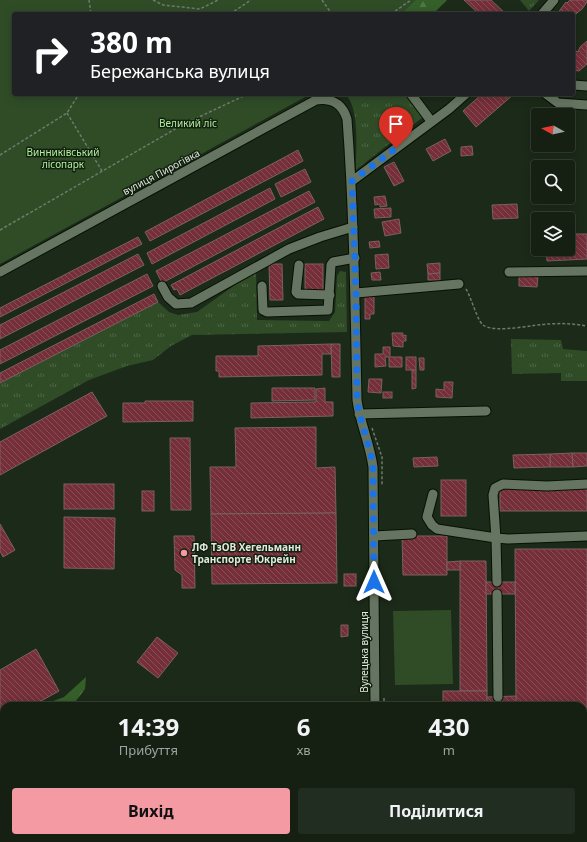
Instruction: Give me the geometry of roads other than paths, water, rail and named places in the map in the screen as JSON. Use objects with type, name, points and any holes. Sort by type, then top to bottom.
[{"type":"street","points":[[544,12],[554,0]]},
{"type":"street","points":[[575,85],[587,86]]},
{"type":"street","points":[[412,96],[431,121]]},
{"type":"street","points":[[352,181],[449,109],[464,96]]},
{"type":"street","points":[[549,96],[558,103],[587,105]]},
{"type":"street","name":"вулиця Пирогівка","points":[[0,272],[316,100],[335,101]]},
{"type":"street","name":"Вулецька вулиця","points":[[335,101],[344,110],[346,119],[352,181],[356,293],[357,389],[359,414],[372,461],[375,702]]},
{"type":"street","points":[[162,286],[168,297],[176,304],[191,303],[289,249],[320,237],[353,227]]},
{"type":"street","points":[[262,286],[263,310],[267,312],[328,310],[331,264],[333,262],[355,258]]},
{"type":"street","points":[[299,265],[296,292],[298,294],[330,295]]},
{"type":"street","points":[[509,272],[587,271]]},
{"type":"street","points":[[356,293],[461,284]]},
{"type":"street","points":[[359,414],[486,411]]},
{"type":"street","points":[[497,582],[493,495],[497,486],[503,484],[547,486],[587,484]]},
{"type":"street","points":[[433,494],[427,517],[432,525],[437,529],[508,539],[587,536]]},
{"type":"street","points":[[374,536],[412,534]]},
{"type":"street","points":[[498,594],[498,697]]},
{"type":"tunnel","points":[[498,697],[498,702]]},
{"type":"place","name":"ЛФ ТзОВ Хегельманн Транспорте Юкрейн","points":[[184,553]]},
{"type":"park label","name":"Великий ліс","points":[[188,123]]},
{"type":"park label","name":"Винниківський лісопарк","points":[[63,158]]}]
